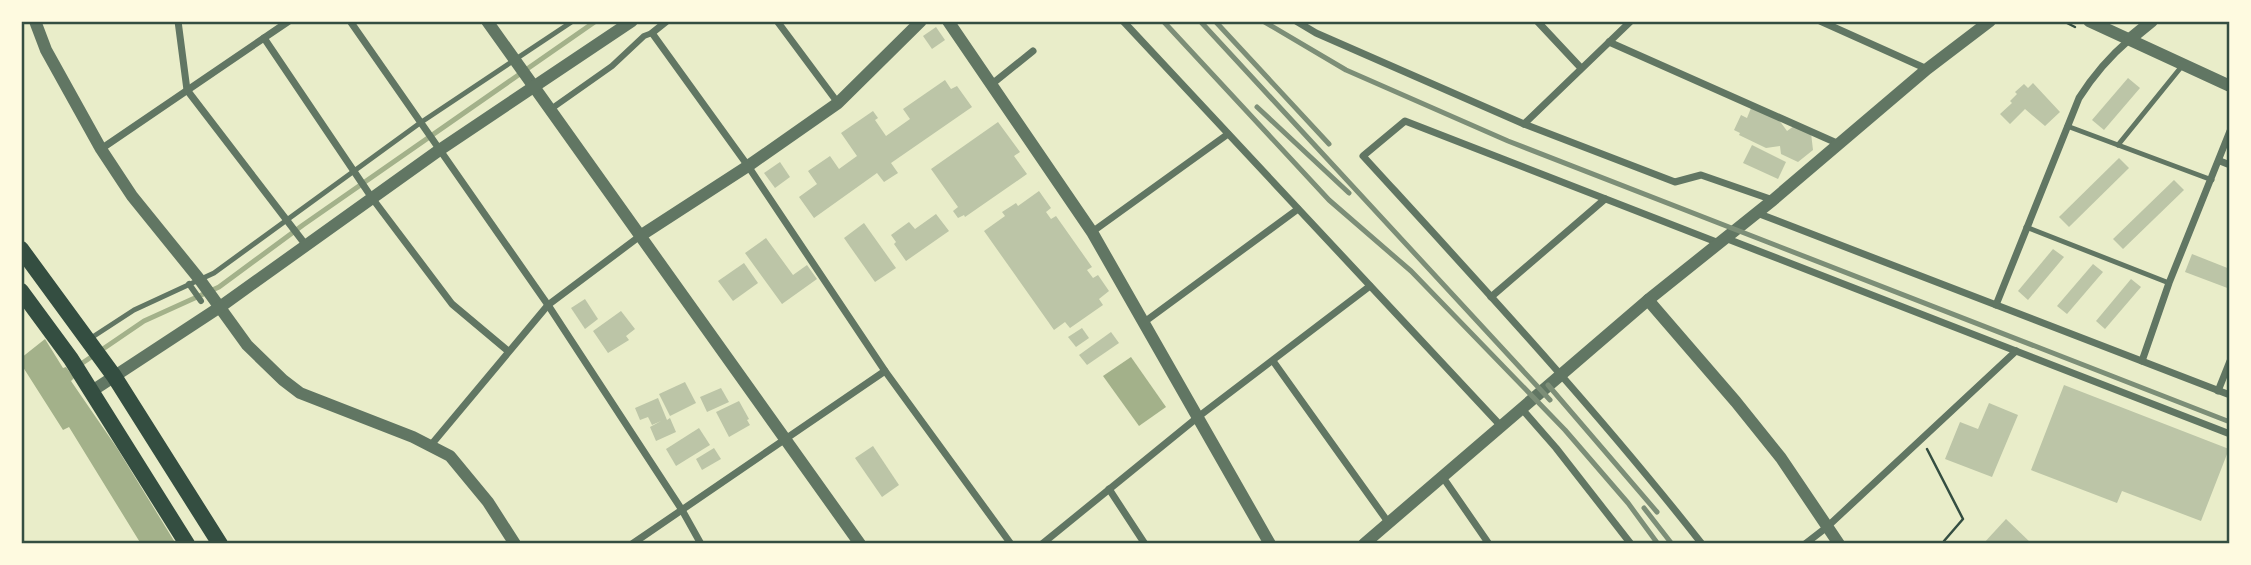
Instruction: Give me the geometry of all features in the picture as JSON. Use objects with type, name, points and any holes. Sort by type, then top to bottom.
[{"type":"highway","points":[[21,248],[114,376],[220,544]]},
{"type":"highway","points":[[21,291],[92,391],[187,544]]},
{"type":"street","points":[[35,21],[47,50],[101,149],[194,282],[219,307],[247,345],[300,393],[431,445],[450,456],[488,502],[515,544]]},
{"type":"street","points":[[178,21],[187,90],[305,244]]},
{"type":"street","points":[[101,149],[289,21]]},
{"type":"street","points":[[349,21],[548,305],[682,510],[701,544]]},
{"type":"street","points":[[487,21],[860,544]]},
{"type":"street","points":[[92,391],[219,307],[438,150],[632,21]]},
{"type":"street","points":[[551,109],[612,66],[644,36],[667,21]]},
{"type":"street","points":[[777,21],[838,103]]},
{"type":"street","points":[[431,445],[548,305],[640,236],[748,166],[838,103],[921,21]]},
{"type":"street","points":[[948,21],[1093,232],[1270,544]]},
{"type":"street","points":[[1123,21],[1500,425]]},
{"type":"street","points":[[1296,21],[1316,33],[1524,124],[1675,182],[1701,175],[1773,200]]},
{"type":"street","points":[[1537,21],[1581,68]]},
{"type":"street","points":[[1524,124],[1631,21]]},
{"type":"street","points":[[1821,21],[1927,69]]},
{"type":"street","points":[[1364,544],[1648,300],[1773,200],[1927,69],[1990,21]]},
{"type":"street","points":[[2089,21],[2230,86]]},
{"type":"street","points":[[1996,305],[2079,99],[2112,55],[2152,21]]},
{"type":"street","points":[[652,33],[748,166],[885,371],[1011,544]]},
{"type":"street","points":[[264,38],[372,198],[452,304],[508,351]]},
{"type":"street","points":[[1609,42],[1839,144]]},
{"type":"street","points":[[992,84],[1033,51]]},
{"type":"street","points":[[1702,544],[1649,476],[1560,374],[1363,156],[1405,121],[2230,434]]},
{"type":"street","points":[[2142,361],[2169,284],[2230,131]]},
{"type":"street","points":[[1093,232],[1228,134]]},
{"type":"street","points":[[2220,161],[2230,164]]},
{"type":"street","points":[[1491,297],[1605,198]]},
{"type":"street","points":[[1143,323],[1298,209]]},
{"type":"street","points":[[1757,213],[2230,395]]},
{"type":"street","points":[[194,282],[201,300]]},
{"type":"street","points":[[1042,544],[1198,416],[1370,286]]},
{"type":"street","points":[[1648,300],[1781,458],[1839,544]]},
{"type":"street","points":[[1805,544],[1827,527],[2016,351]]},
{"type":"street","points":[[1273,361],[1388,522]]},
{"type":"street","points":[[2218,391],[2230,361]]},
{"type":"street","points":[[632,544],[885,371]]},
{"type":"street","points":[[1521,407],[1564,457],[1631,544]]},
{"type":"street","points":[[1442,476],[1489,544]]},
{"type":"street","points":[[1109,489],[1145,544]]},
{"type":"lane","points":[[88,340],[134,310],[215,273],[419,123],[573,21]]},
{"type":"lane","points":[[2118,145],[2183,65]]},
{"type":"lane","points":[[2067,126],[2212,180]]},
{"type":"lane","points":[[2026,227],[2169,284]]},
{"type":"path","points":[[1922,439],[1963,519],[1944,541],[1947,544]]},
{"type":"shaded area","points":[[45,339],[63,368],[66,367],[74,378],[71,381],[117,448],[176,544],[141,544],[69,427],[63,430],[21,364],[21,358]]},
{"type":"shaded area","points":[[1131,357],[1166,407],[1139,426],[1103,376]]},
{"type":"building","points":[[936,27],[945,40],[932,49],[923,36]]},
{"type":"building","points":[[2128,78],[2140,88],[2104,130],[2092,120]]},
{"type":"building","points":[[945,80],[951,89],[957,86],[972,107],[891,163],[898,173],[884,182],[877,173],[814,218],[799,197],[817,184],[808,171],[830,156],[839,169],[857,156],[841,133],[873,111],[878,118],[875,120],[886,136],[910,119],[903,109]]},
{"type":"building","points":[[2033,83],[2060,112],[2045,126],[2025,109],[2010,124],[2000,114],[2012,103],[2010,101],[2017,94],[2015,92],[2024,84],[2028,88]]},
{"type":"building","points":[[1751,108],[1779,120],[1787,131],[1794,126],[1811,133],[1813,150],[1798,162],[1781,154],[1780,146],[1766,148],[1739,135],[1740,133],[1734,130],[1741,115],[1747,118]]},
{"type":"building","points":[[998,122],[1020,152],[1014,156],[1027,174],[965,217],[964,215],[958,218],[953,211],[958,207],[931,169]]},
{"type":"building","points":[[1752,145],[1786,162],[1778,179],[1743,163]]},
{"type":"building","points":[[2119,158],[2129,168],[2069,227],[2059,217]]},
{"type":"building","points":[[780,162],[790,177],[775,188],[764,173]]},
{"type":"building","points":[[2174,180],[2184,190],[2123,249],[2113,239]]},
{"type":"building","points":[[1039,191],[1051,208],[1046,212],[1051,219],[1056,216],[1092,267],[1087,270],[1093,278],[1098,275],[1109,291],[1099,299],[1103,305],[1070,328],[1065,322],[1054,330],[984,231],[1005,216],[1002,212],[1016,203],[1018,206]]},
{"type":"building","points":[[936,214],[949,231],[906,261],[891,235],[909,222],[915,229]]},
{"type":"building","points":[[864,223],[896,268],[875,282],[844,238]]},
{"type":"building","points":[[766,238],[793,275],[807,265],[817,279],[782,304],[745,253]]},
{"type":"building","points":[[2053,249],[2064,257],[2028,300],[2018,291]]},
{"type":"building","points":[[2192,254],[2230,269],[2230,289],[2185,272]]},
{"type":"building","points":[[744,263],[758,283],[733,301],[718,281]]},
{"type":"building","points":[[2093,264],[2103,272],[2067,314],[2057,306]]},
{"type":"building","points":[[2131,279],[2141,287],[2105,329],[2096,321]]},
{"type":"building","points":[[585,299],[598,319],[585,329],[571,308]]},
{"type":"building","points":[[621,311],[635,329],[626,336],[629,340],[608,353],[593,331]]},
{"type":"building","points":[[1082,328],[1089,338],[1076,347],[1068,337]]},
{"type":"building","points":[[1111,332],[1119,343],[1087,365],[1079,355]]},
{"type":"building","points":[[685,382],[696,403],[670,416],[659,394]]},
{"type":"building","points":[[2064,385],[2229,449],[2201,521],[2122,491],[2117,503],[2031,470]]},
{"type":"building","points":[[721,388],[729,402],[707,412],[700,397]]},
{"type":"building","points":[[658,398],[667,420],[670,418],[676,432],[656,441],[650,427],[661,421],[652,425],[648,417],[640,420],[635,408]]},
{"type":"building","points":[[739,401],[750,425],[729,437],[716,412]]},
{"type":"building","points":[[1989,403],[2018,415],[1992,477],[1945,459],[1960,422],[1978,429]]},
{"type":"building","points":[[699,428],[710,445],[676,466],[666,449]]},
{"type":"building","points":[[873,446],[899,485],[882,497],[855,458]]},
{"type":"building","points":[[714,448],[721,459],[702,470],[696,459]]},
{"type":"building","points":[[2006,519],[2032,544],[1983,544]]},
{"type":"waterway","points":[[78,366],[144,321],[219,287],[303,225],[596,21]]},
{"type":"railway","points":[[1163,21],[1329,200],[1411,271],[1565,430],[1628,503],[1658,544]]},
{"type":"railway","points":[[1200,21],[1550,400]]},
{"type":"railway","points":[[1215,21],[1329,144]]},
{"type":"railway","points":[[1263,21],[1346,70],[1508,141],[2230,422]]},
{"type":"railway","points":[[1257,107],[1349,193]]},
{"type":"railway","points":[[1548,385],[1657,512]]},
{"type":"railway","points":[[1644,508],[1672,544]]}]
